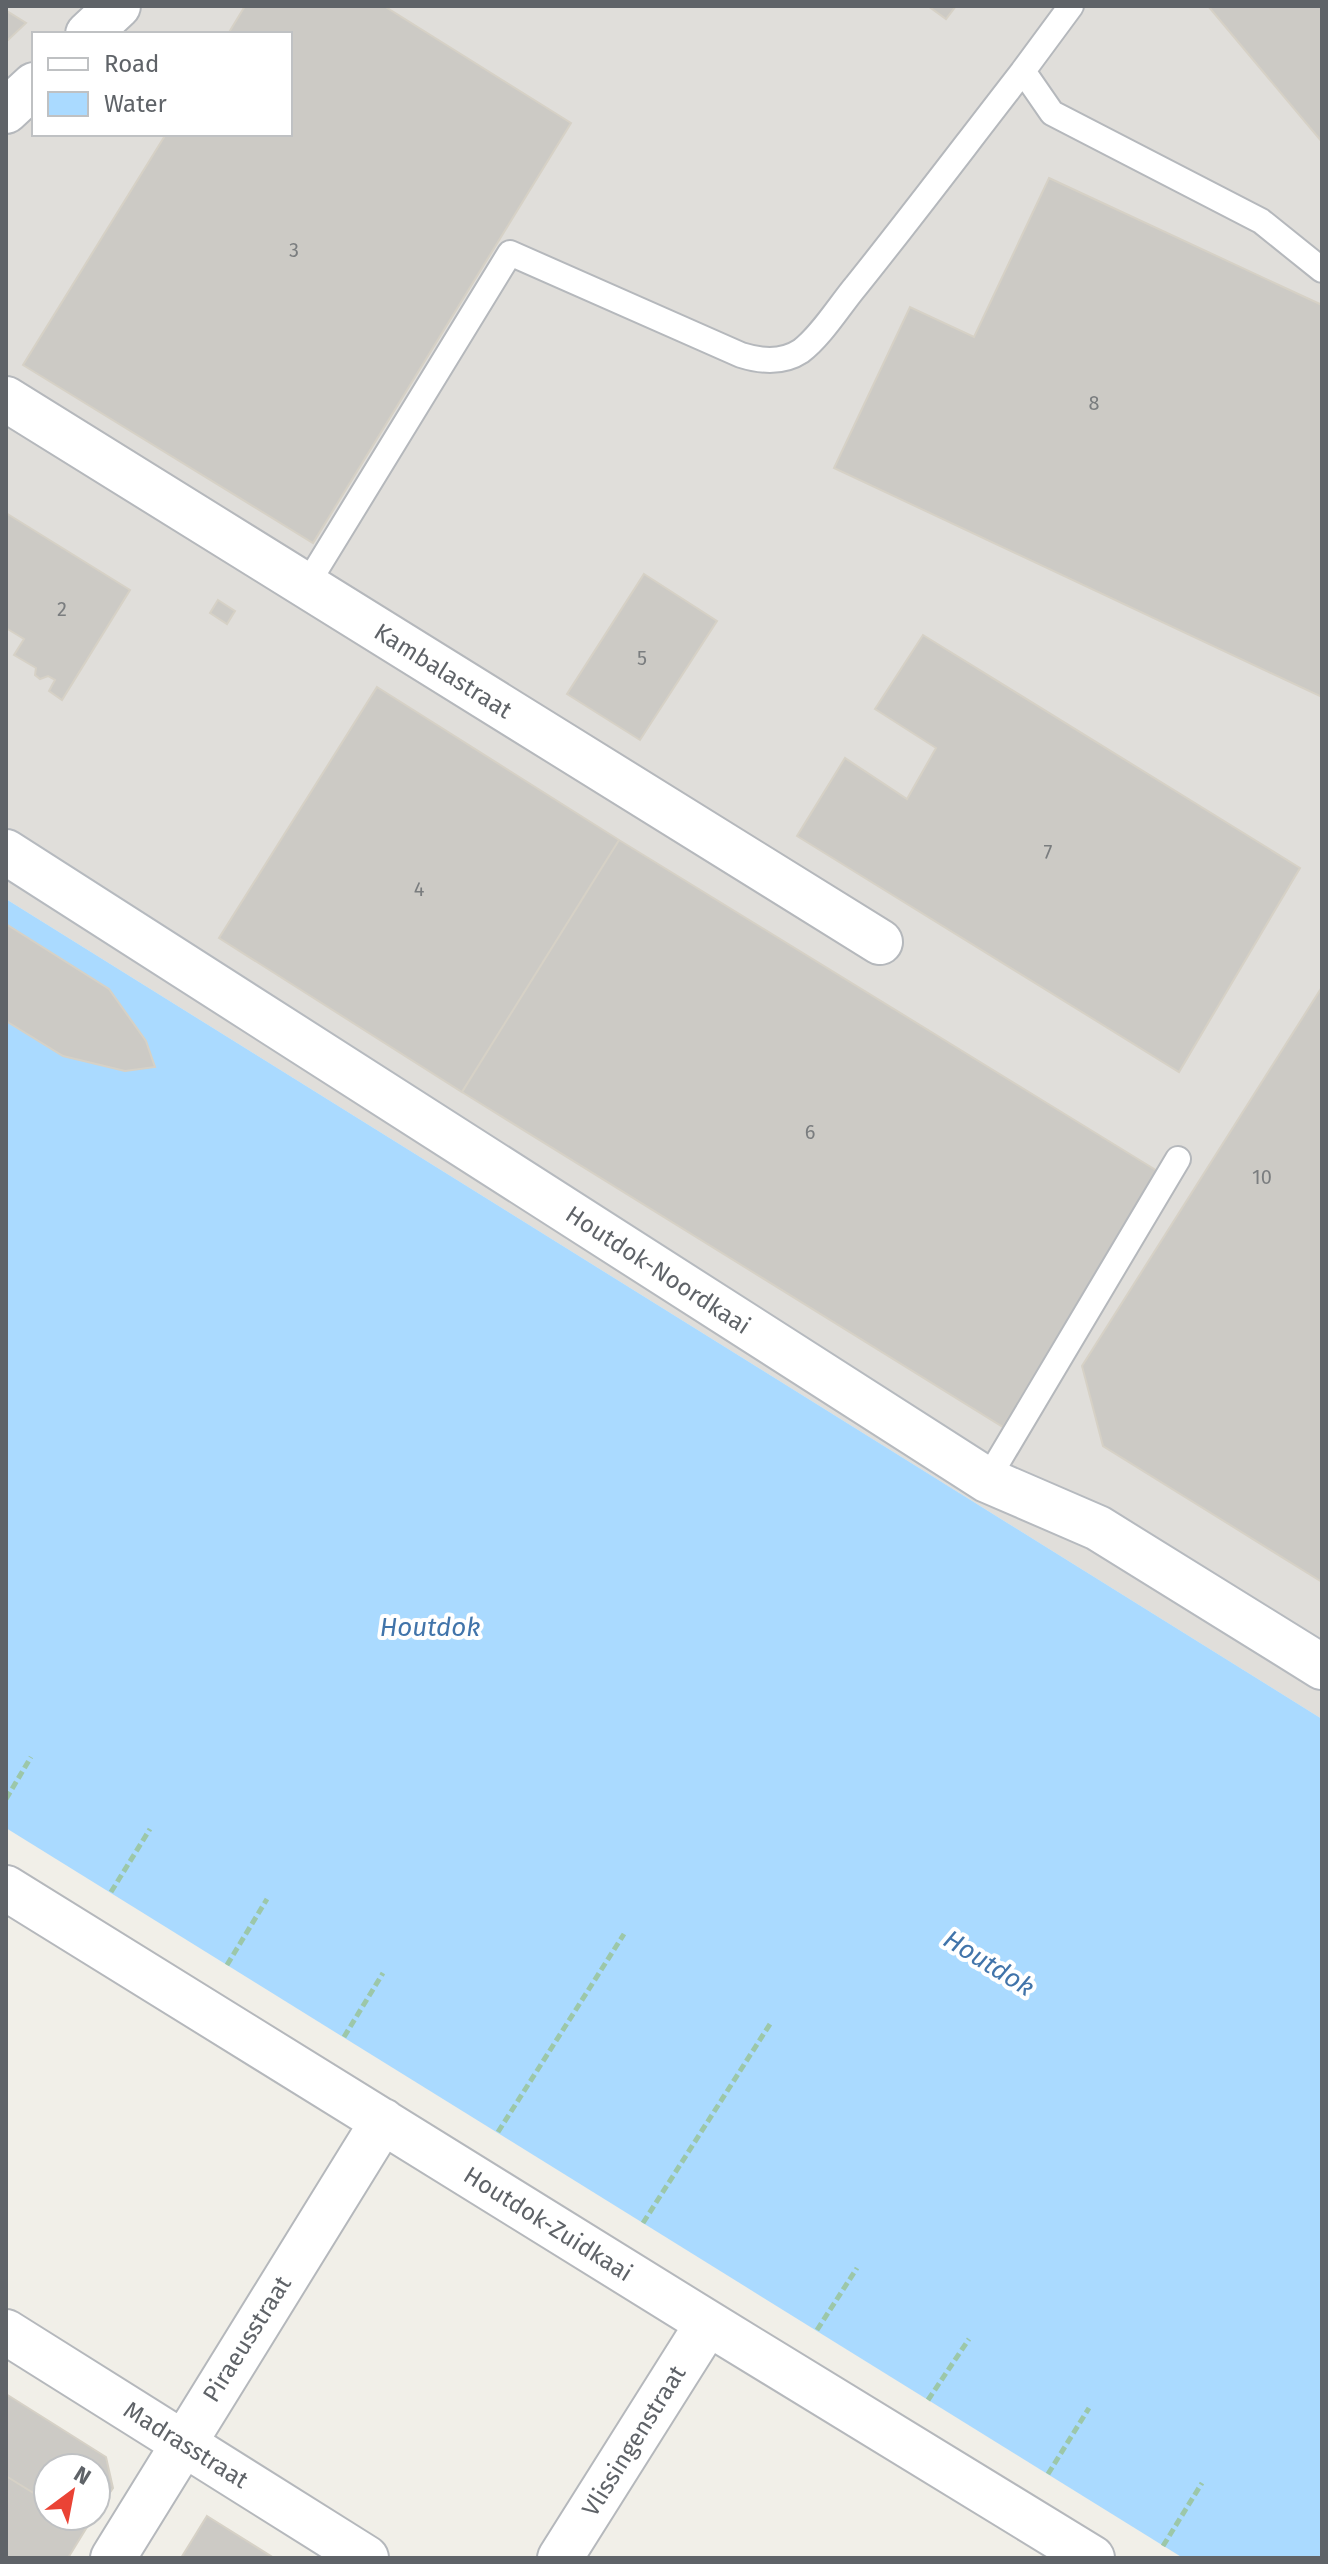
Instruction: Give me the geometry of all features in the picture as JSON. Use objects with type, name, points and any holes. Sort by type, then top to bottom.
[{"type":"street","points":[[90,32],[118,6]]},
{"type":"street","points":[[6,111],[32,87]]},
{"type":"street","name":"Kambalastraat","points":[[6,399],[880,942]]},
{"type":"street","name":"Houtdok-Noordkaai","points":[[6,852],[987,1480],[1098,1528],[1322,1667]]},
{"type":"street","name":"Houtdok-Zuidkaai","points":[[6,1888],[1092,2558]]},
{"type":"street","name":"Piraeusstraat","points":[[113,2558],[383,2121]]},
{"type":"street","name":"Vlissingenstraat","points":[[560,2558],[708,2323]]},
{"type":"street","name":"Madrasstraat","points":[[6,2332],[366,2558]]},
{"type":"lane","points":[[306,586],[510,253],[741,355],[759,361],[799,353],[877,260],[1071,6]]},
{"type":"lane","points":[[1023,71],[1052,113],[1261,221],[1322,270]]},
{"type":"lane","points":[[987,1480],[1178,1159]]},
{"type":"path","points":[[6,1799],[31,1757]]},
{"type":"path","points":[[111,1892],[150,1829]]},
{"type":"path","points":[[227,1965],[267,1899]]},
{"type":"path","points":[[498,2132],[624,1934]]},
{"type":"path","points":[[344,2037],[383,1973]]},
{"type":"path","points":[[643,2223],[770,2024]]},
{"type":"path","points":[[817,2330],[857,2268]]},
{"type":"path","points":[[928,2400],[969,2339]]},
{"type":"path","points":[[1048,2474],[1089,2408]]},
{"type":"path","points":[[1163,2546],[1202,2483]]},
{"type":"shaded area","points":[[6,6],[1322,6],[1322,1719],[6,899]]},
{"type":"water","name":"Houtdok","points":[[6,899],[1322,1719],[1322,2558],[1183,2558],[6,1828]]},
{"type":"building","points":[[245,6],[384,6],[571,123],[313,543],[23,365],[165,136],[292,136],[292,32],[229,32]]},
{"type":"building","points":[[928,6],[956,6],[946,19]]},
{"type":"building","points":[[1208,6],[1322,6],[1322,142]]},
{"type":"building","points":[[6,8],[26,23],[6,42]]},
{"type":"building","points":[[1049,178],[1322,305],[1322,697],[834,468],[910,307],[974,337]]},
{"type":"building","points":[[6,513],[130,590],[62,700],[49,691],[55,680],[48,676],[40,679],[35,675],[36,668],[14,655],[24,639],[6,628]]},
{"type":"building","points":[[644,574],[717,621],[640,740],[567,694]]},
{"type":"building","points":[[218,600],[235,611],[227,624],[210,613]]},
{"type":"building","points":[[923,635],[1300,868],[1179,1072],[797,836],[845,758],[907,799],[936,748],[875,709]]},
{"type":"building","points":[[377,687],[619,840],[462,1092],[219,938]]},
{"type":"building","points":[[619,840],[1159,1172],[1003,1427],[462,1092]]},
{"type":"building","points":[[6,924],[109,989],[146,1041],[155,1067],[125,1071],[63,1056],[6,1021]]},
{"type":"building","points":[[1322,987],[1322,1582],[1103,1446],[1082,1366]]},
{"type":"building","points":[[6,2394],[98,2452],[32,2452],[32,2492],[6,2476]]},
{"type":"building","points":[[6,2476],[32,2492],[32,2532],[84,2532],[68,2558],[6,2558]]},
{"type":"building","points":[[207,2516],[274,2558],[181,2558]]}]
